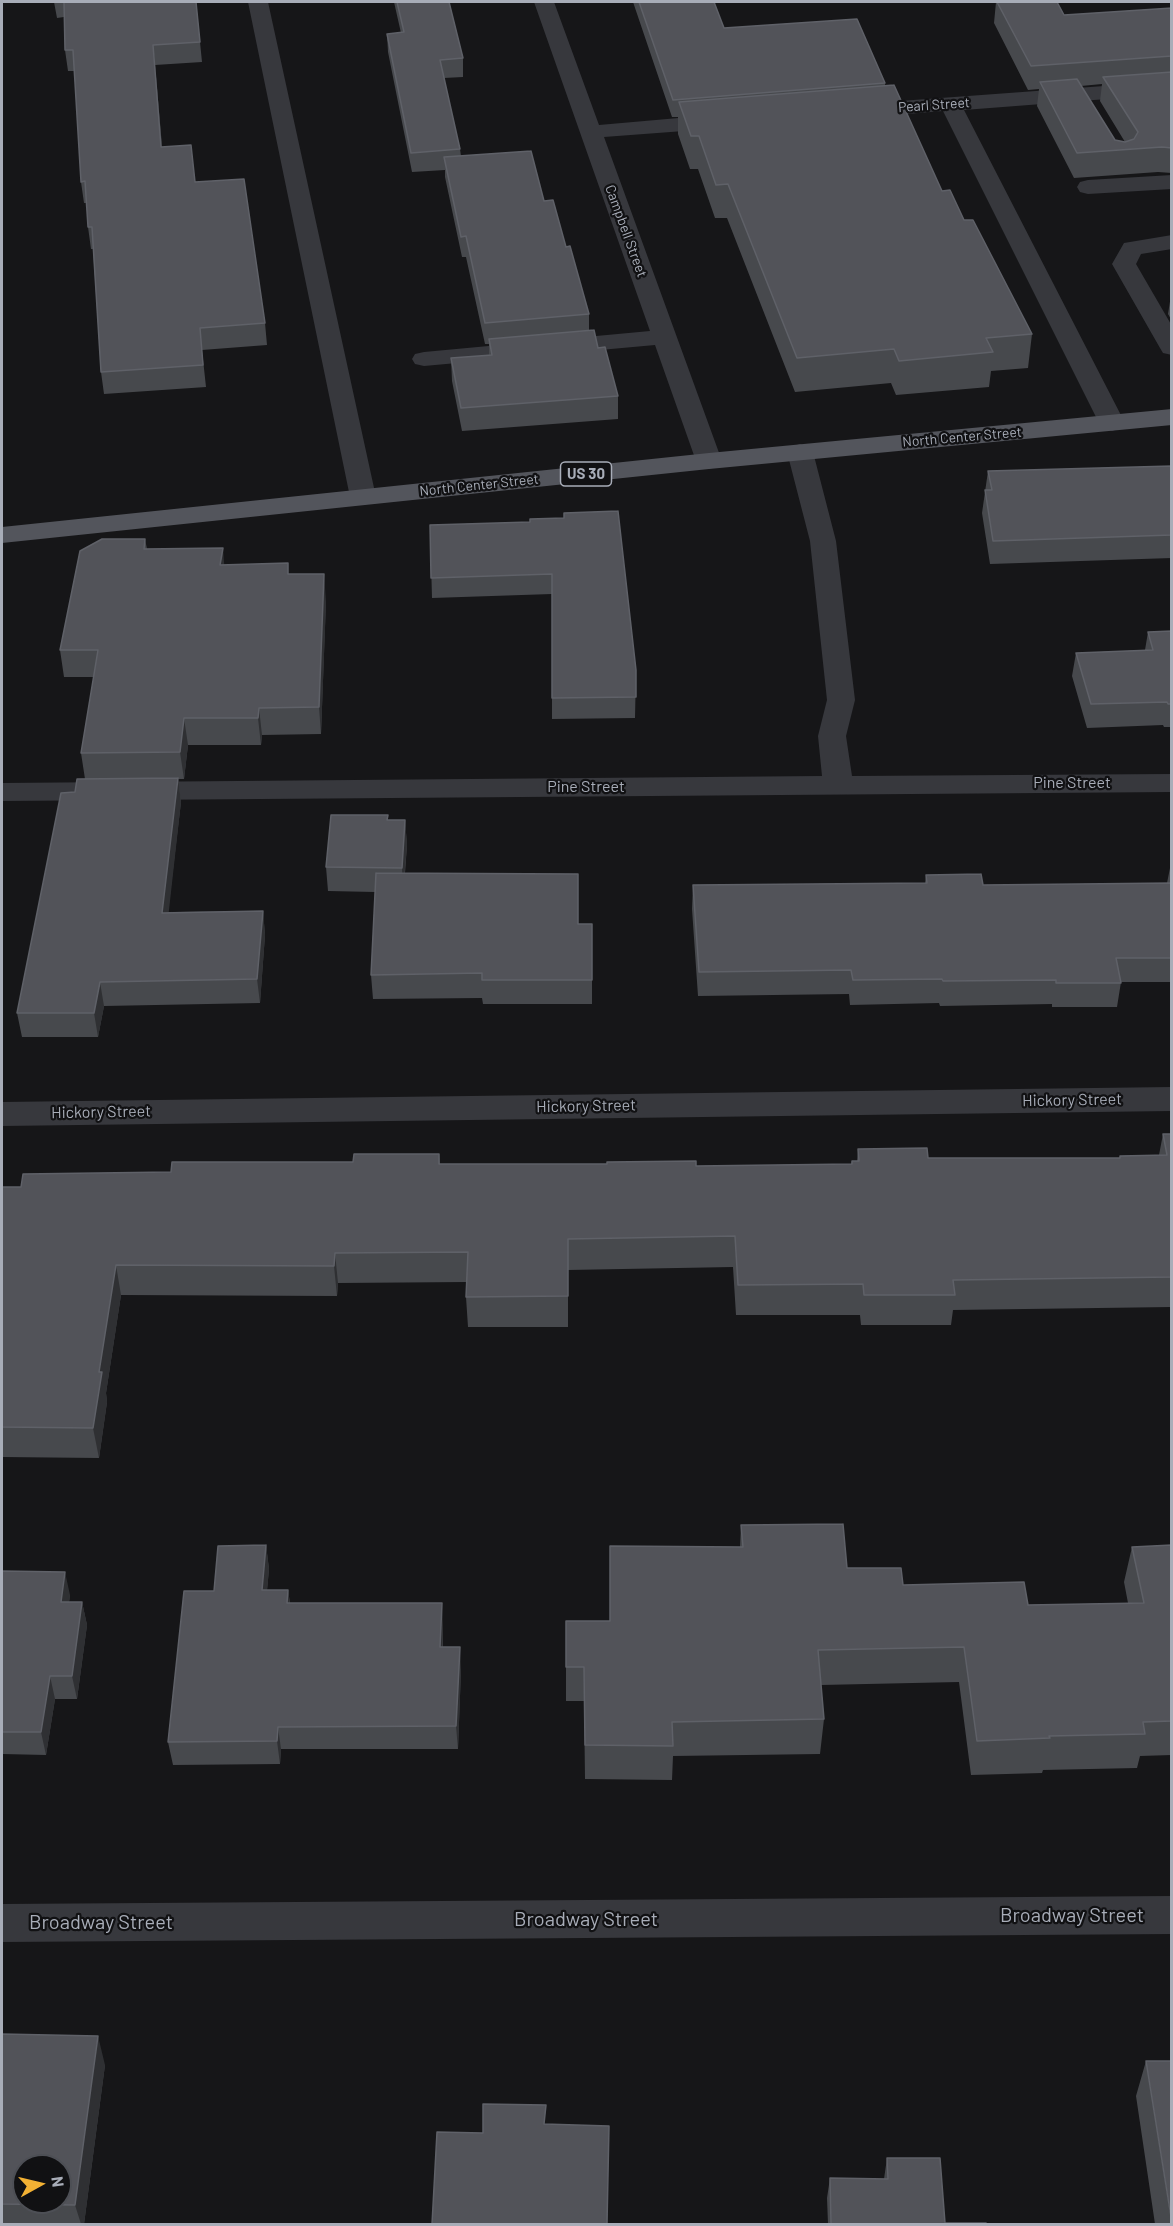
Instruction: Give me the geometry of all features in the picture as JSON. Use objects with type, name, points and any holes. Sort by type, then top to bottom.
[{"type":"main road","name":"North Center Street","points":[[2,535],[709,461],[1172,417]]},
{"type":"street","points":[[258,2],[363,497]]},
{"type":"street","name":"Campbell Street","points":[[544,2],[709,461]]},
{"type":"street","name":"Pearl Street","points":[[834,113],[950,104],[1087,103],[1172,87]]},
{"type":"street","points":[[950,104],[1112,423]]},
{"type":"street","points":[[589,132],[741,120]]},
{"type":"street","points":[[1089,187],[1172,182]]},
{"type":"street","points":[[1172,242],[1132,248],[1124,264],[1172,348]]},
{"type":"street","points":[[424,359],[664,337]]},
{"type":"street","points":[[800,452],[823,541],[841,700],[832,735],[838,785]]},
{"type":"street","name":"Pine Street","points":[[2,792],[1172,783]]},
{"type":"street","name":"Hickory Street","points":[[2,1114],[1172,1099]]},
{"type":"street","name":"Broadway Street","points":[[2,1923],[1172,1915]]},
{"type":"building","points":[[64,2],[196,2],[200,42],[153,45],[161,147],[191,145],[195,182],[244,179],[265,323],[200,328],[203,365],[101,372],[92,227],[88,227],[85,181],[81,182],[73,50],[65,50]]},
{"type":"building","points":[[397,2],[449,2],[463,58],[440,60],[460,149],[411,153],[387,34],[404,32]]},
{"type":"building","points":[[639,2],[714,2],[724,28],[857,19],[885,83],[673,100]]},
{"type":"building","points":[[997,2],[1057,2],[1064,15],[1172,8],[1172,56],[1031,66]]},
{"type":"building","points":[[1172,72],[1172,148],[1077,153],[1040,82],[1077,79],[1115,140],[1125,142],[1134,139],[1138,132],[1103,77]]},
{"type":"building","points":[[894,85],[942,191],[950,190],[964,220],[973,220],[1032,334],[986,338],[993,352],[899,361],[894,349],[797,358],[728,184],[716,185],[699,136],[691,136],[679,102]]},
{"type":"building","points":[[531,151],[544,201],[553,200],[566,247],[570,246],[589,314],[485,323],[466,236],[461,237],[444,157]]},
{"type":"building","points":[[594,330],[598,348],[605,347],[618,396],[461,408],[451,358],[492,355],[489,339]]},
{"type":"building","points":[[1172,466],[1172,535],[993,541],[985,490],[992,490],[988,471]]},
{"type":"building","points":[[618,511],[636,670],[636,697],[552,698],[552,574],[431,578],[430,525],[530,522],[530,519],[564,518],[564,513]]},
{"type":"building","points":[[102,539],[145,539],[144,549],[223,548],[220,565],[288,563],[288,574],[324,574],[319,707],[259,708],[258,718],[184,718],[180,752],[81,753],[98,650],[60,650],[80,551]]},
{"type":"building","points":[[1172,631],[1172,704],[1167,702],[1091,704],[1076,653],[1153,650],[1148,632]]},
{"type":"building","points":[[178,778],[162,913],[263,911],[257,979],[100,982],[94,1013],[17,1013],[61,793],[75,792],[77,779]]},
{"type":"building","points":[[331,815],[388,815],[387,820],[405,820],[402,868],[326,867]]},
{"type":"building","points":[[376,873],[578,874],[578,924],[592,924],[592,980],[482,980],[482,973],[371,975]]},
{"type":"building","points":[[981,874],[983,885],[1172,883],[1172,958],[1116,958],[1121,983],[1056,983],[1056,980],[853,980],[851,970],[699,972],[693,885],[927,883],[926,875]]},
{"type":"building","points":[[1163,1134],[1172,1134],[1172,1277],[953,1280],[955,1295],[864,1295],[863,1284],[738,1285],[735,1236],[568,1239],[568,1296],[466,1297],[468,1252],[335,1253],[334,1266],[116,1265],[99,1372],[102,1372],[93,1428],[2,1427],[2,1187],[21,1187],[23,1174],[171,1172],[172,1162],[353,1162],[354,1154],[439,1154],[439,1164],[607,1164],[607,1162],[696,1161],[696,1166],[852,1164],[852,1161],[859,1161],[858,1149],[927,1148],[928,1158],[1120,1158],[1120,1156],[1167,1155]]},
{"type":"building","points":[[843,1524],[847,1568],[901,1568],[903,1585],[1024,1582],[1028,1605],[1144,1603],[1132,1547],[1172,1545],[1172,1721],[1143,1722],[1145,1734],[1049,1736],[1050,1738],[977,1741],[964,1647],[818,1650],[824,1719],[672,1722],[673,1746],[585,1745],[584,1667],[566,1667],[566,1621],[610,1621],[610,1546],[743,1547],[741,1525]]},
{"type":"building","points":[[266,1545],[262,1590],[288,1590],[287,1603],[442,1603],[440,1647],[460,1647],[456,1726],[278,1727],[277,1741],[168,1742],[184,1591],[214,1591],[218,1546]]},
{"type":"building","points":[[2,1571],[65,1572],[61,1602],[82,1602],[72,1676],[50,1676],[41,1732],[2,1732]]},
{"type":"building","points":[[2,2034],[98,2036],[75,2205],[72,2205],[72,2154],[12,2154],[12,2204],[2,2204]]},
{"type":"building","points":[[1146,2061],[1172,2061],[1172,2223]]},
{"type":"building","points":[[483,2104],[546,2105],[544,2124],[609,2126],[607,2224],[432,2224],[437,2132],[483,2133]]},
{"type":"building","points":[[887,2158],[940,2158],[945,2223],[987,2224],[831,2224],[830,2178],[888,2179]]}]
